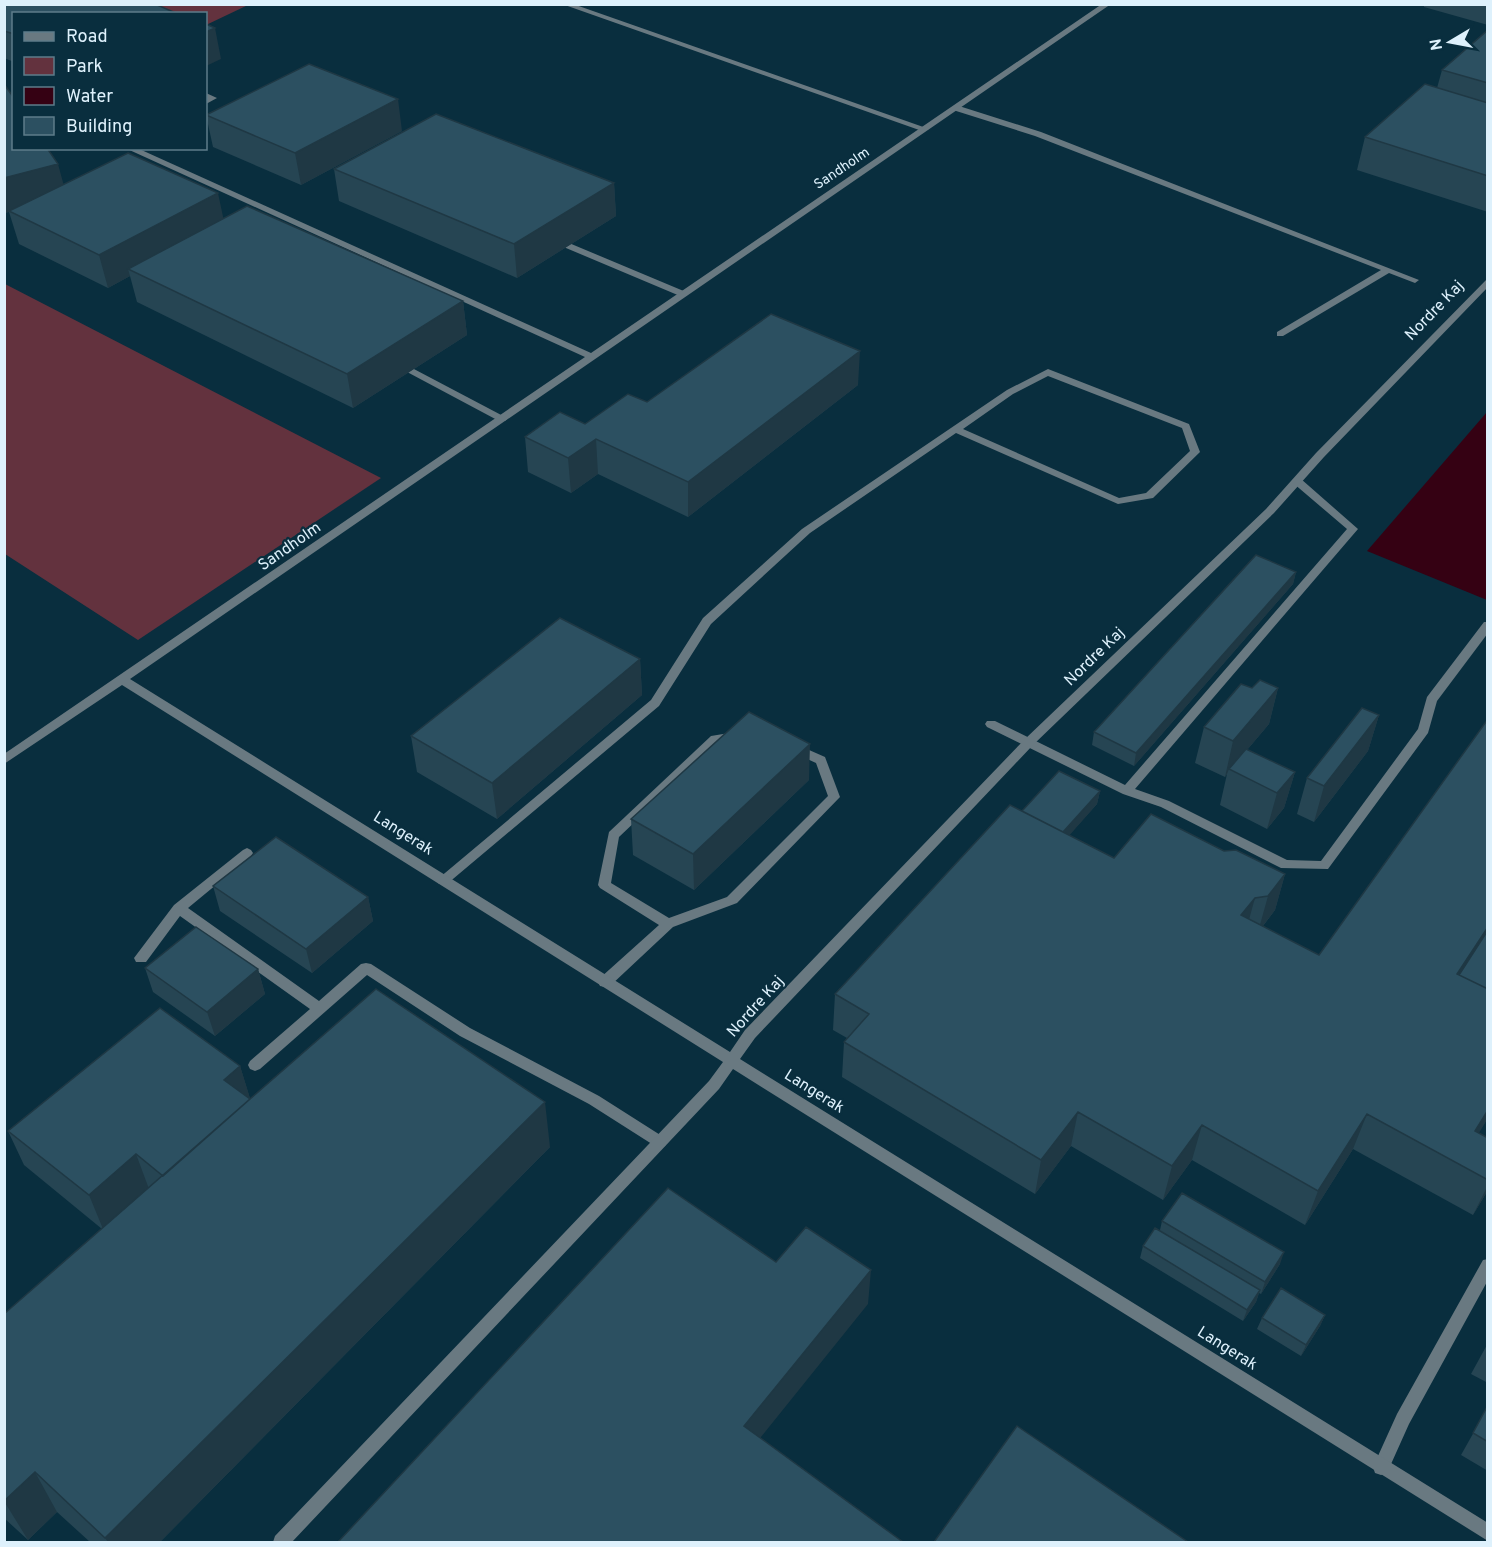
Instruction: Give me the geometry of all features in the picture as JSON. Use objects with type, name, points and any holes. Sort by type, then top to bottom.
[{"type":"street","points":[[565,4],[925,129]]},
{"type":"street","name":"Sandholm","points":[[4,760],[1108,4]]},
{"type":"street","points":[[956,108],[1038,134],[1415,280]]},
{"type":"street","points":[[133,150],[592,357]]},
{"type":"street","points":[[569,246],[683,294]]},
{"type":"street","points":[[1280,334],[1388,270]]},
{"type":"street","name":"Nordre Kaj","points":[[281,1542],[714,1085],[750,1034],[1029,742],[1270,511],[1488,281]]},
{"type":"street","points":[[412,371],[502,419]]},
{"type":"street","points":[[443,881],[655,703],[707,621],[806,531],[955,429],[1010,392],[1048,372],[1186,426],[1195,452],[1149,496],[1118,501],[955,429]]},
{"type":"street","points":[[1126,791],[1353,529],[1297,481]]},
{"type":"street","points":[[991,724],[1126,791],[1165,804],[1285,865],[1324,866],[1424,730],[1431,700],[1488,625]]},
{"type":"street","name":"Langerak","points":[[123,680],[1488,1533]]},
{"type":"street","points":[[668,924],[604,885],[613,835],[715,739],[749,734]]},
{"type":"street","points":[[605,982],[668,924],[732,900],[834,797],[821,760],[780,741]]},
{"type":"street","points":[[141,958],[179,908],[247,853]]},
{"type":"street","points":[[179,908],[319,1008]]},
{"type":"street","points":[[255,1065],[366,968],[465,1032],[594,1100],[660,1142]]},
{"type":"street","points":[[1381,1467],[1402,1419],[1488,1265]]},
{"type":"green space","points":[[115,5],[248,5],[207,25],[207,12],[134,12]]},
{"type":"green space","points":[[5,284],[381,478],[138,640],[5,554]]},
{"type":"water","points":[[1487,412],[1487,600],[1367,551]]},
{"type":"building","points":[[4,4],[155,4],[173,12],[12,12],[12,33],[4,31]]},
{"type":"building","points":[[207,24],[215,28],[207,32]]},
{"type":"building","points":[[1488,30],[1488,83],[1442,70]]},
{"type":"building","points":[[309,64],[398,99],[295,153],[207,115]]},
{"type":"building","points":[[4,84],[12,95],[12,150],[48,150],[58,164],[4,178]]},
{"type":"building","points":[[1425,84],[1488,103],[1488,176],[1365,137]]},
{"type":"building","points":[[436,114],[614,183],[514,244],[334,169]]},
{"type":"building","points":[[128,153],[218,193],[99,255],[9,211]]},
{"type":"building","points":[[247,206],[463,301],[347,374],[128,269]]},
{"type":"building","points":[[771,314],[860,351],[688,482],[596,439],[568,458],[525,437],[560,412],[585,424],[628,394],[647,402]]},
{"type":"building","points":[[1256,555],[1296,572],[1136,753],[1094,732]]},
{"type":"building","points":[[560,618],[640,659],[492,783],[411,736]]},
{"type":"building","points":[[1260,680],[1278,688],[1233,741],[1204,727],[1241,684],[1252,688]]},
{"type":"building","points":[[1362,708],[1379,715],[1324,786],[1307,778]]},
{"type":"building","points":[[749,712],[810,744],[693,854],[631,819]]},
{"type":"building","points":[[1488,719],[1488,927],[1457,974],[1488,989],[1488,1110],[1475,1131],[1488,1138],[1488,1180],[1367,1114],[1318,1191],[1202,1125],[1172,1166],[1078,1112],[1041,1160],[844,1042],[869,1014],[835,994],[1010,805],[1114,858],[1151,814],[1224,851],[1236,850],[1285,874],[1268,896],[1255,898],[1241,915],[1319,955]]},
{"type":"building","points":[[1246,749],[1295,772],[1277,793],[1229,769]]},
{"type":"building","points":[[1059,771],[1100,791],[1063,832],[1022,811]]},
{"type":"building","points":[[276,837],[368,897],[306,949],[213,886]]},
{"type":"building","points":[[196,927],[258,969],[207,1012],[145,968]]},
{"type":"building","points":[[1488,930],[1488,989],[1459,975]]},
{"type":"building","points":[[376,989],[545,1102],[105,1538],[35,1472],[4,1501],[4,1314]]},
{"type":"building","points":[[160,1008],[240,1066],[224,1080],[250,1099],[163,1176],[136,1154],[89,1195],[8,1131]]},
{"type":"building","points":[[668,1188],[776,1262],[806,1227],[871,1270],[744,1426],[903,1542],[338,1542]]},
{"type":"building","points":[[1182,1193],[1284,1252],[1265,1282],[1162,1221]]},
{"type":"building","points":[[1155,1228],[1260,1290],[1247,1310],[1143,1246]]},
{"type":"building","points":[[1281,1288],[1325,1315],[1306,1345],[1262,1318]]},
{"type":"building","points":[[1488,1407],[1488,1442],[1473,1433]]},
{"type":"building","points":[[1017,1426],[1188,1542],[934,1542]]}]
